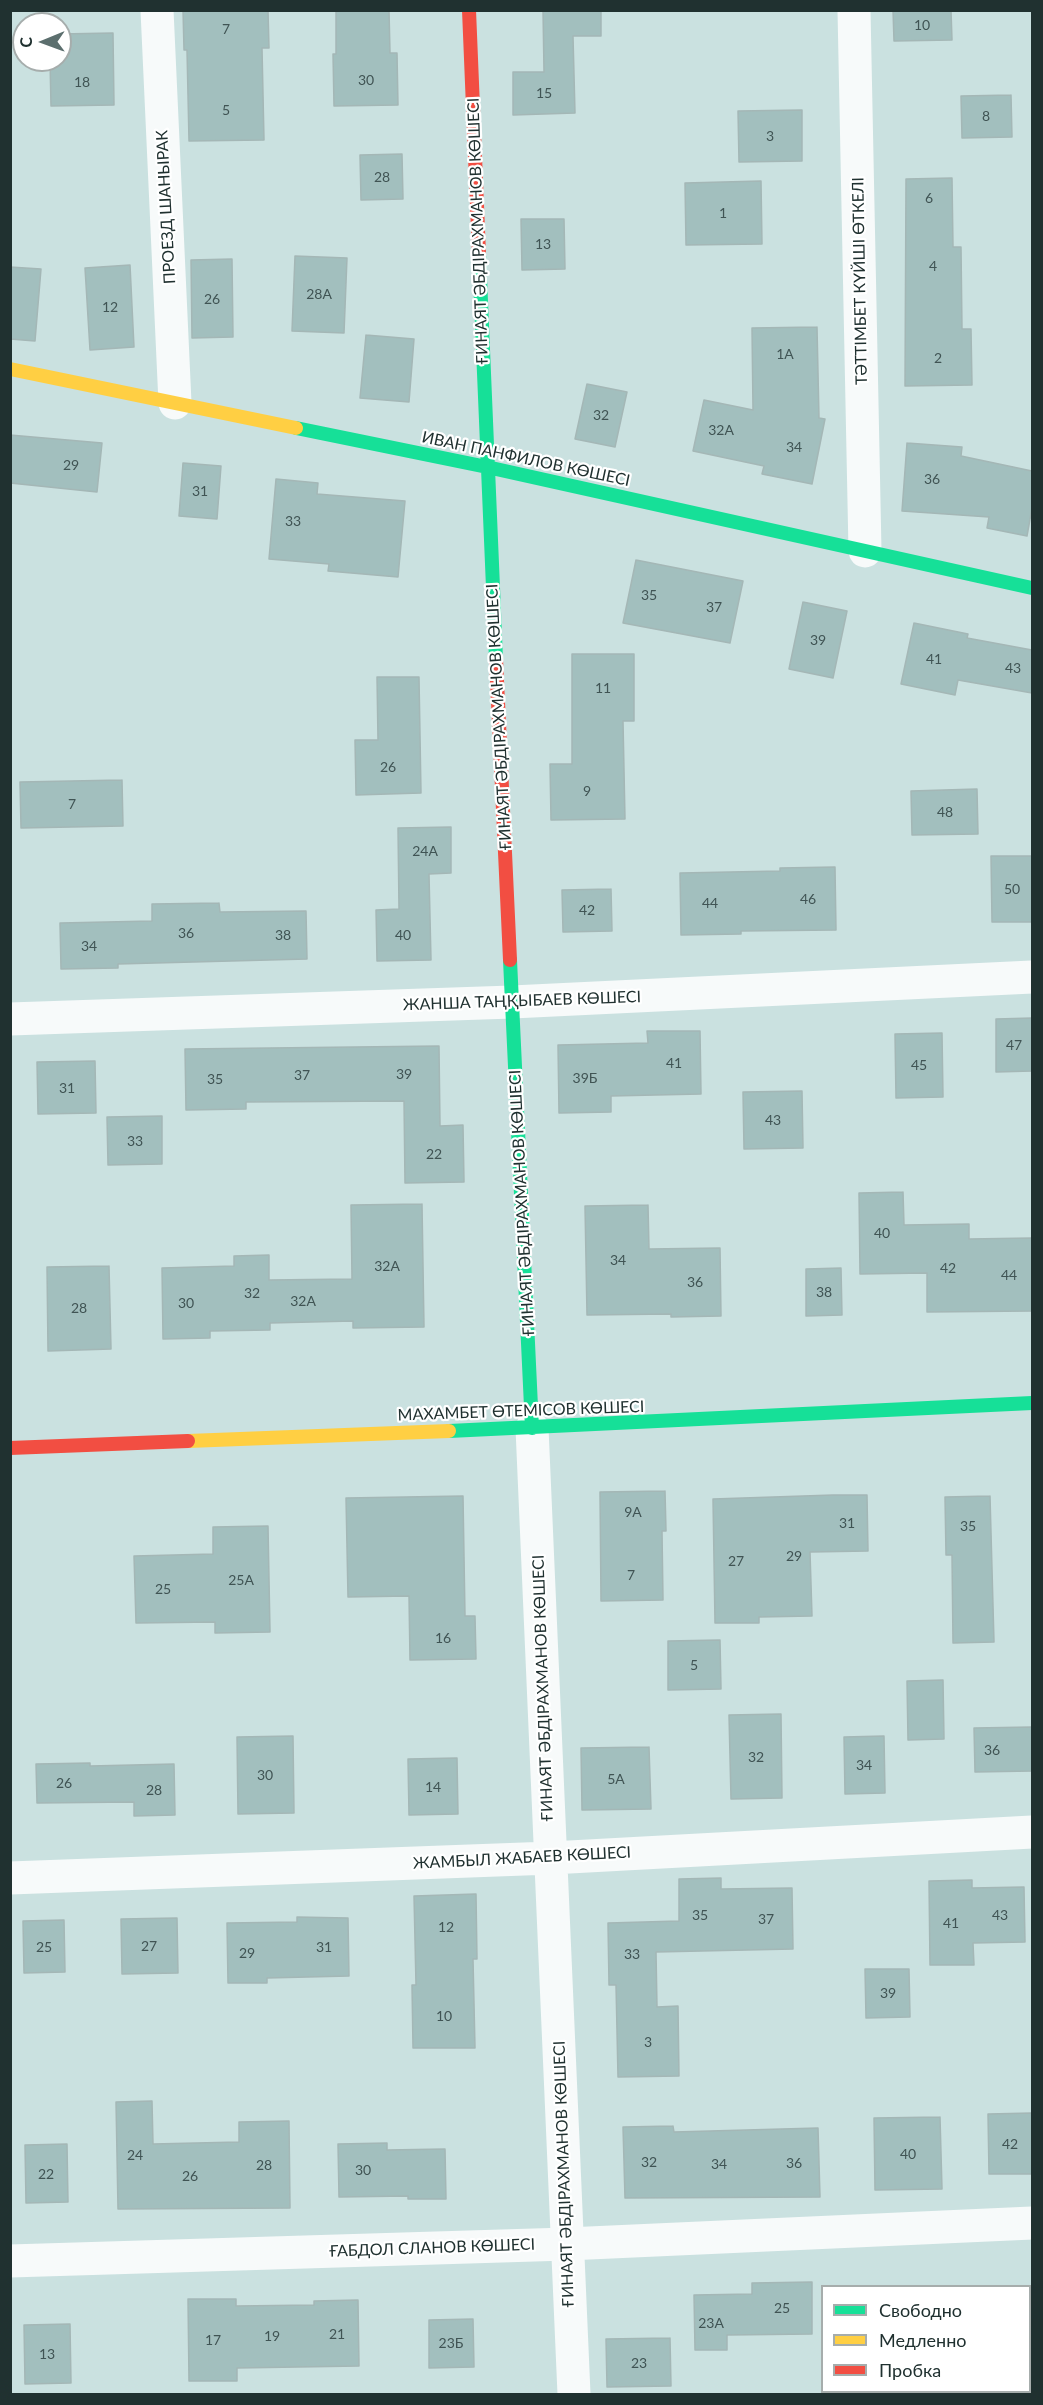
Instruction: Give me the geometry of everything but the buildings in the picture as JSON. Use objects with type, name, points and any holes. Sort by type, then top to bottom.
[{"type":"street","name":"ПРОЕЗД ШАНЫРАК","points":[[157,10],[175,403]]},
{"type":"street","name":"ҒИНАЯТ ӘБДІРАХМАНОВ КӨШЕСІ","points":[[470,10],[487,467],[574,2394]]},
{"type":"street","name":"ТӘТТІМБЕТ КҮЙШІ ӨТКЕЛІ","points":[[854,10],[865,552]]},
{"type":"street","name":"ИВАН ПАНФИЛОВ КӨШЕСІ","points":[[10,369],[487,467],[1032,588]]},
{"type":"street","name":"ЖАНША ТАҢҚЫБАЕВ КӨШЕСІ","points":[[10,1019],[512,1002],[1032,977]]},
{"type":"street","name":"МАХАМБЕТ ӨТЕМІСОВ КӨШЕСІ","points":[[10,1448],[532,1428],[1032,1403]]},
{"type":"street","name":"ЖАМБЫЛ ЖАБАЕВ КӨШЕСІ","points":[[10,1878],[551,1858],[1032,1832]]},
{"type":"street","name":"ҒАБДОЛ СЛАНОВ КӨШЕСІ","points":[[10,2261],[567,2244],[1032,2223]]},
{"type":"traffic: fast","points":[[479,254],[496,659]]},
{"type":"traffic: fast","points":[[296,428],[487,467],[1032,588]]},
{"type":"traffic: fast","points":[[510,960],[532,1428]]},
{"type":"traffic: fast","points":[[449,1431],[1032,1403]]},
{"type":"traffic: slow","points":[[10,369],[296,428]]},
{"type":"traffic: slow","points":[[188,1441],[449,1431]]},
{"type":"traffic: jam","points":[[469,10],[479,254]]},
{"type":"traffic: jam","points":[[496,659],[510,960]]},
{"type":"traffic: jam","points":[[10,1448],[188,1441]]}]
